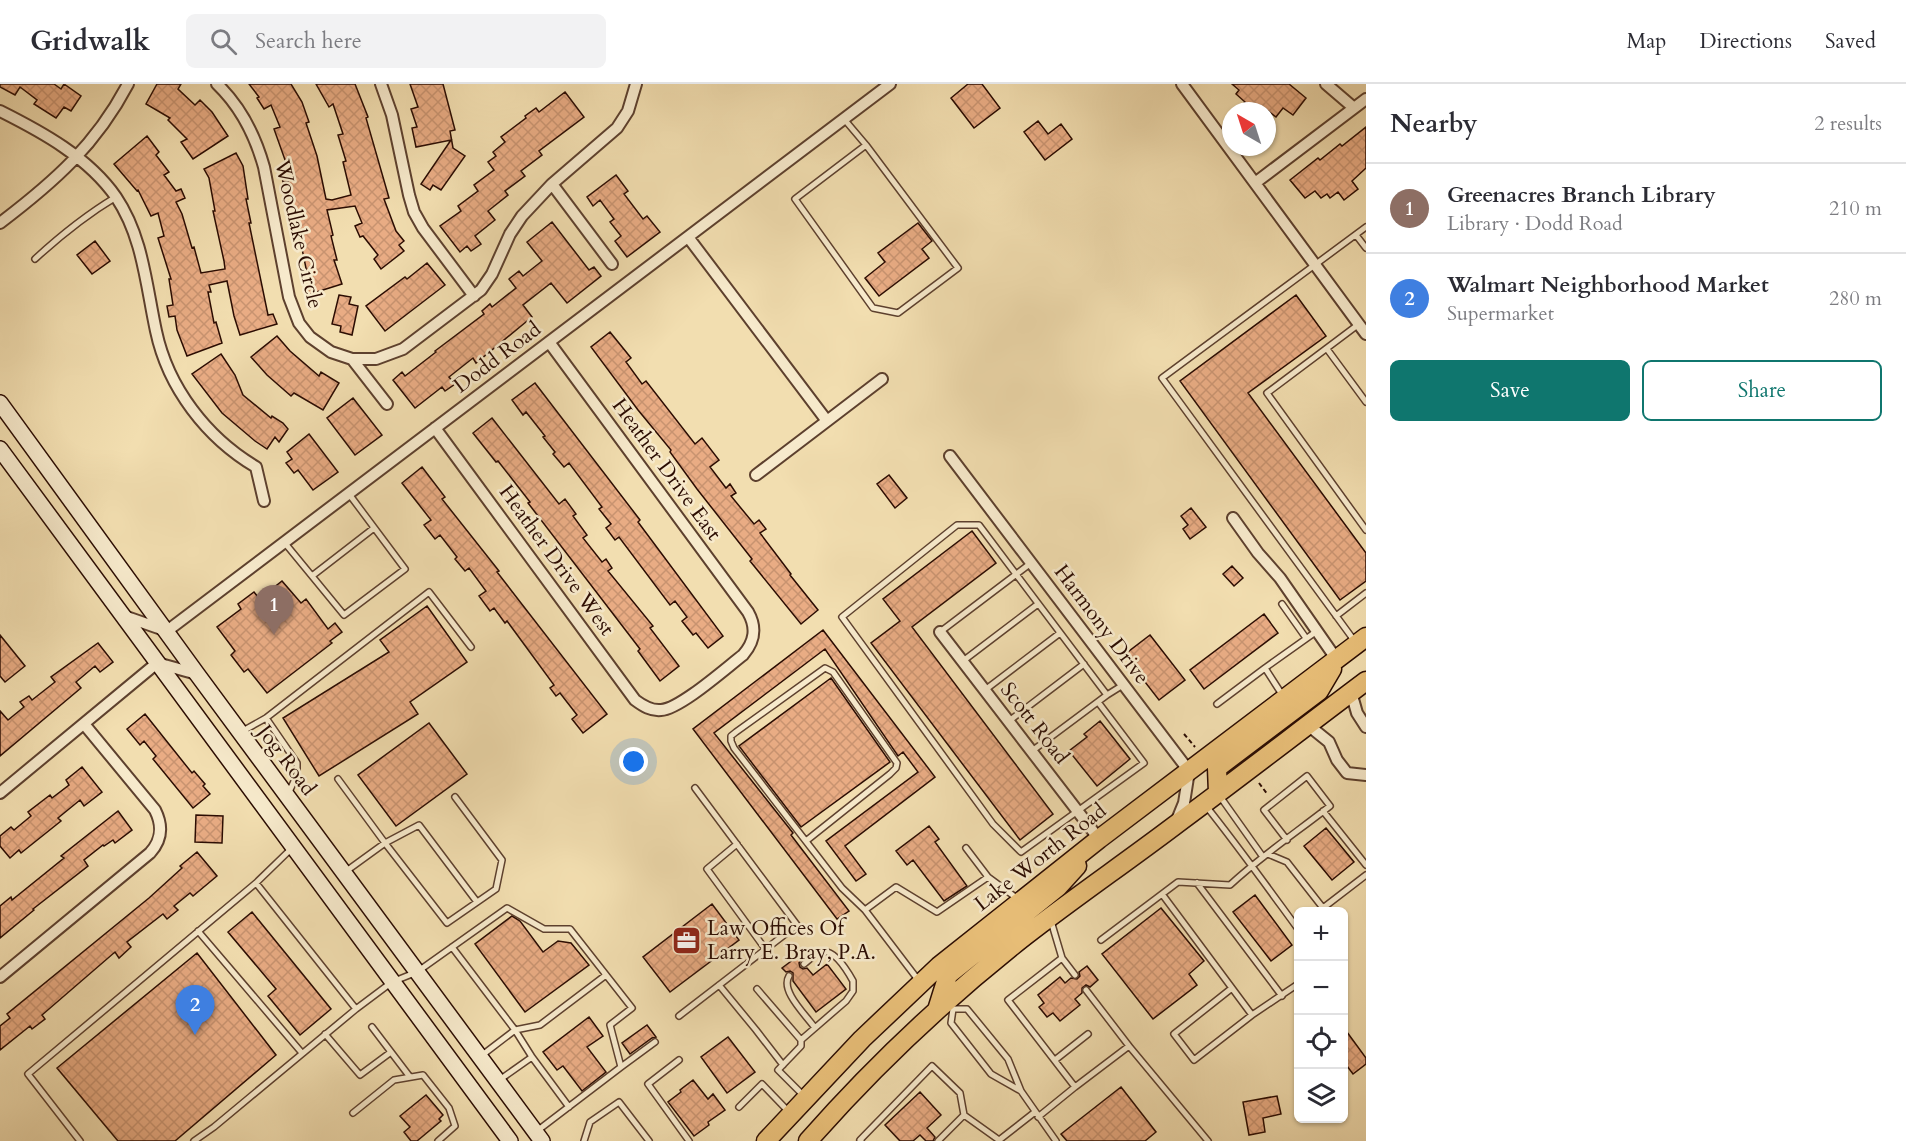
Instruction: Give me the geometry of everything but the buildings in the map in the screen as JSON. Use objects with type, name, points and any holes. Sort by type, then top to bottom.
[{"type":"main road","name":"Jog Road","points":[[0,403],[539,1137]]},
{"type":"main road","points":[[0,449],[120,615],[510,1141]]},
{"type":"main road","name":"Lake Worth Road","points":[[766,1141],[862,1039],[939,966],[1019,900],[1361,640]]},
{"type":"main road","points":[[1211,798],[1217,768],[1319,691],[1337,660]]},
{"type":"main road","points":[[808,1141],[852,1091],[901,1042],[1050,917],[1359,686]]},
{"type":"main road","points":[[945,1007],[948,975],[1058,887],[1099,839]]},
{"type":"street","points":[[0,223],[53,182],[78,157],[100,130],[128,84]]},
{"type":"street","name":"Woodlake Circle","points":[[217,84],[250,126],[258,146],[294,315],[310,338],[323,348],[352,359],[376,358],[403,349],[474,296],[487,282],[510,234],[522,216],[552,184],[617,128],[628,111],[636,84]]},
{"type":"street","points":[[381,84],[392,115],[414,212],[423,228],[474,296]]},
{"type":"street","name":"Dodd Road","points":[[167,631],[890,84]]},
{"type":"street","points":[[1182,84],[1366,334]]},
{"type":"street","points":[[1326,84],[1354,108]]},
{"type":"street","points":[[1255,183],[1366,99]]},
{"type":"street","points":[[0,111],[78,157],[116,197],[136,237],[157,333],[168,369],[181,394],[198,417],[224,444],[256,467],[264,501]]},
{"type":"street","points":[[552,184],[612,264]]},
{"type":"street","points":[[688,237],[827,421]]},
{"type":"street","name":"Heather Drive East","points":[[549,342],[753,620],[753,639],[743,655],[678,704],[661,710],[651,710]]},
{"type":"street","points":[[352,359],[387,404]]},
{"type":"street","points":[[756,475],[882,379]]},
{"type":"street","name":"Heather Drive West","points":[[435,428],[636,700],[651,710]]},
{"type":"street","name":"Harmony Drive","points":[[950,456],[1189,771]]},
{"type":"street","points":[[1233,518],[1258,553],[1280,578],[1337,660]]},
{"type":"street","points":[[120,615],[167,631]]},
{"type":"street","name":"Scott Road","points":[[940,632],[1099,839]]},
{"type":"street","points":[[0,793],[157,663],[197,674]]},
{"type":"street","points":[[1359,686],[1357,713],[1366,727]]},
{"type":"street","points":[[0,977],[150,853],[160,838],[161,828],[155,810],[84,724]]},
{"type":"street","points":[[1308,725],[1329,742],[1337,760],[1347,773],[1366,775]]},
{"type":"street","points":[[1174,826],[1184,803],[1189,771]]},
{"type":"lane","points":[[844,119],[866,145],[958,268],[898,313],[873,308],[795,199],[866,145]]},
{"type":"lane","points":[[35,259],[93,210],[116,197]]},
{"type":"lane","points":[[1361,640],[1336,616],[1162,378],[1366,227]]},
{"type":"lane","points":[[1356,235],[1366,248]]},
{"type":"lane","points":[[1359,324],[1267,393],[1366,530]]},
{"type":"lane","points":[[1327,349],[1366,402]]},
{"type":"lane","points":[[284,542],[344,615],[405,569],[348,494]]},
{"type":"lane","points":[[1098,702],[1144,763],[1022,852],[993,824],[842,617],[957,525],[979,525],[1107,695]]},
{"type":"lane","points":[[312,576],[374,528]]},
{"type":"lane","points":[[940,632],[1031,563]]},
{"type":"lane","points":[[240,732],[266,718],[429,592],[471,647]]},
{"type":"lane","points":[[1336,616],[1366,593]]},
{"type":"lane","points":[[963,661],[1038,604]]},
{"type":"lane","points":[[1281,604],[1306,638]]},
{"type":"lane","points":[[1218,704],[1317,631]]},
{"type":"lane","points":[[985,690],[1060,633]]},
{"type":"lane","points":[[1009,721],[1084,664]]},
{"type":"lane","points":[[1265,668],[1285,699]]},
{"type":"lane","points":[[806,841],[890,774],[897,764],[829,669],[822,670],[731,736],[731,741],[734,748],[842,888],[865,910],[921,983]]},
{"type":"lane","points":[[1032,751],[1124,685]]},
{"type":"lane","points":[[266,718],[297,763],[297,775],[288,795]]},
{"type":"lane","points":[[1101,940],[1178,882],[1230,885],[1252,864],[1266,856],[1287,840],[1323,811],[1330,806],[1307,776],[1264,810],[1287,840]]},
{"type":"lane","points":[[338,779],[447,923],[496,889],[502,860],[455,797]]},
{"type":"lane","points":[[679,1016],[797,925],[695,788]]},
{"type":"lane","points":[[1211,798],[1266,856],[1287,862],[1323,908],[1366,875]]},
{"type":"lane","points":[[1211,798],[1252,864],[1294,922]]},
{"type":"lane","points":[[1323,811],[1366,865]]},
{"type":"lane","points":[[344,873],[385,843],[419,825],[477,902]]},
{"type":"lane","points":[[737,844],[707,869],[766,950]]},
{"type":"lane","points":[[80,1141],[28,1074],[256,884],[293,848]]},
{"type":"lane","points":[[966,848],[987,877],[1019,900]]},
{"type":"lane","points":[[865,910],[896,887],[937,912],[987,877]]},
{"type":"lane","points":[[1197,883],[1282,996]]},
{"type":"lane","points":[[256,884],[356,1009]]},
{"type":"lane","points":[[1162,894],[1252,1015]]},
{"type":"lane","points":[[195,1141],[392,982],[417,972],[507,908],[544,929],[570,928],[632,1008],[610,1025],[621,1067]]},
{"type":"lane","points":[[1050,917],[1062,958],[1075,975]]},
{"type":"lane","points":[[198,931],[302,1053]]},
{"type":"lane","points":[[452,947],[515,1030],[569,1107]]},
{"type":"lane","points":[[801,1040],[846,1001],[853,991],[853,981],[832,953],[819,952],[804,964]]},
{"type":"lane","points":[[1062,958],[1008,1000],[1075,1087]]},
{"type":"lane","points":[[480,1057],[515,1030],[540,1025],[606,975]]},
{"type":"lane","points":[[789,976],[786,979],[786,986],[790,996],[815,1028]]},
{"type":"lane","points":[[719,985],[783,1065]]},
{"type":"lane","points":[[1233,988],[1174,1034],[1194,1059],[1252,1015],[1294,988]]},
{"type":"lane","points":[[757,989],[801,1040],[801,1046],[778,1070],[807,1098]]},
{"type":"lane","points":[[1086,990],[1208,1141]]},
{"type":"lane","points":[[1021,1091],[991,1074],[951,1023],[945,1007],[967,1009],[1008,1059],[1021,1091],[1056,1141]]},
{"type":"lane","points":[[372,1027],[410,1077]]},
{"type":"lane","points":[[325,1034],[360,1075],[391,1052]]},
{"type":"lane","points":[[1055,1060],[1088,1034]]},
{"type":"lane","points":[[539,1137],[569,1107],[655,1042]]},
{"type":"lane","points":[[861,1141],[932,1065],[960,1093],[964,1115],[998,1140],[1075,1087],[1129,1046]]},
{"type":"lane","points":[[498,1082],[532,1057]]},
{"type":"lane","points":[[679,1060],[648,1084],[689,1141]]},
{"type":"lane","points":[[353,1113],[394,1080],[423,1075],[449,1108],[454,1126],[438,1141]]},
{"type":"lane","points":[[739,1107],[762,1084],[792,1114]]},
{"type":"lane","points":[[584,1141],[590,1122],[619,1102],[649,1141]]},
{"type":"lane","points":[[938,1141],[964,1115]]},
{"type":"path","points":[[1184,734],[1196,750]]},
{"type":"path","points":[[1259,783],[1272,800]]},
{"type":"place","name":"Greenacres Branch Library","points":[[274,635]]},
{"type":"place","name":"Law Offices Of Larry E. Bray, P.A.","points":[[686,940]]},
{"type":"place","name":"Walmart Neighborhood Market","points":[[195,1035]]}]
